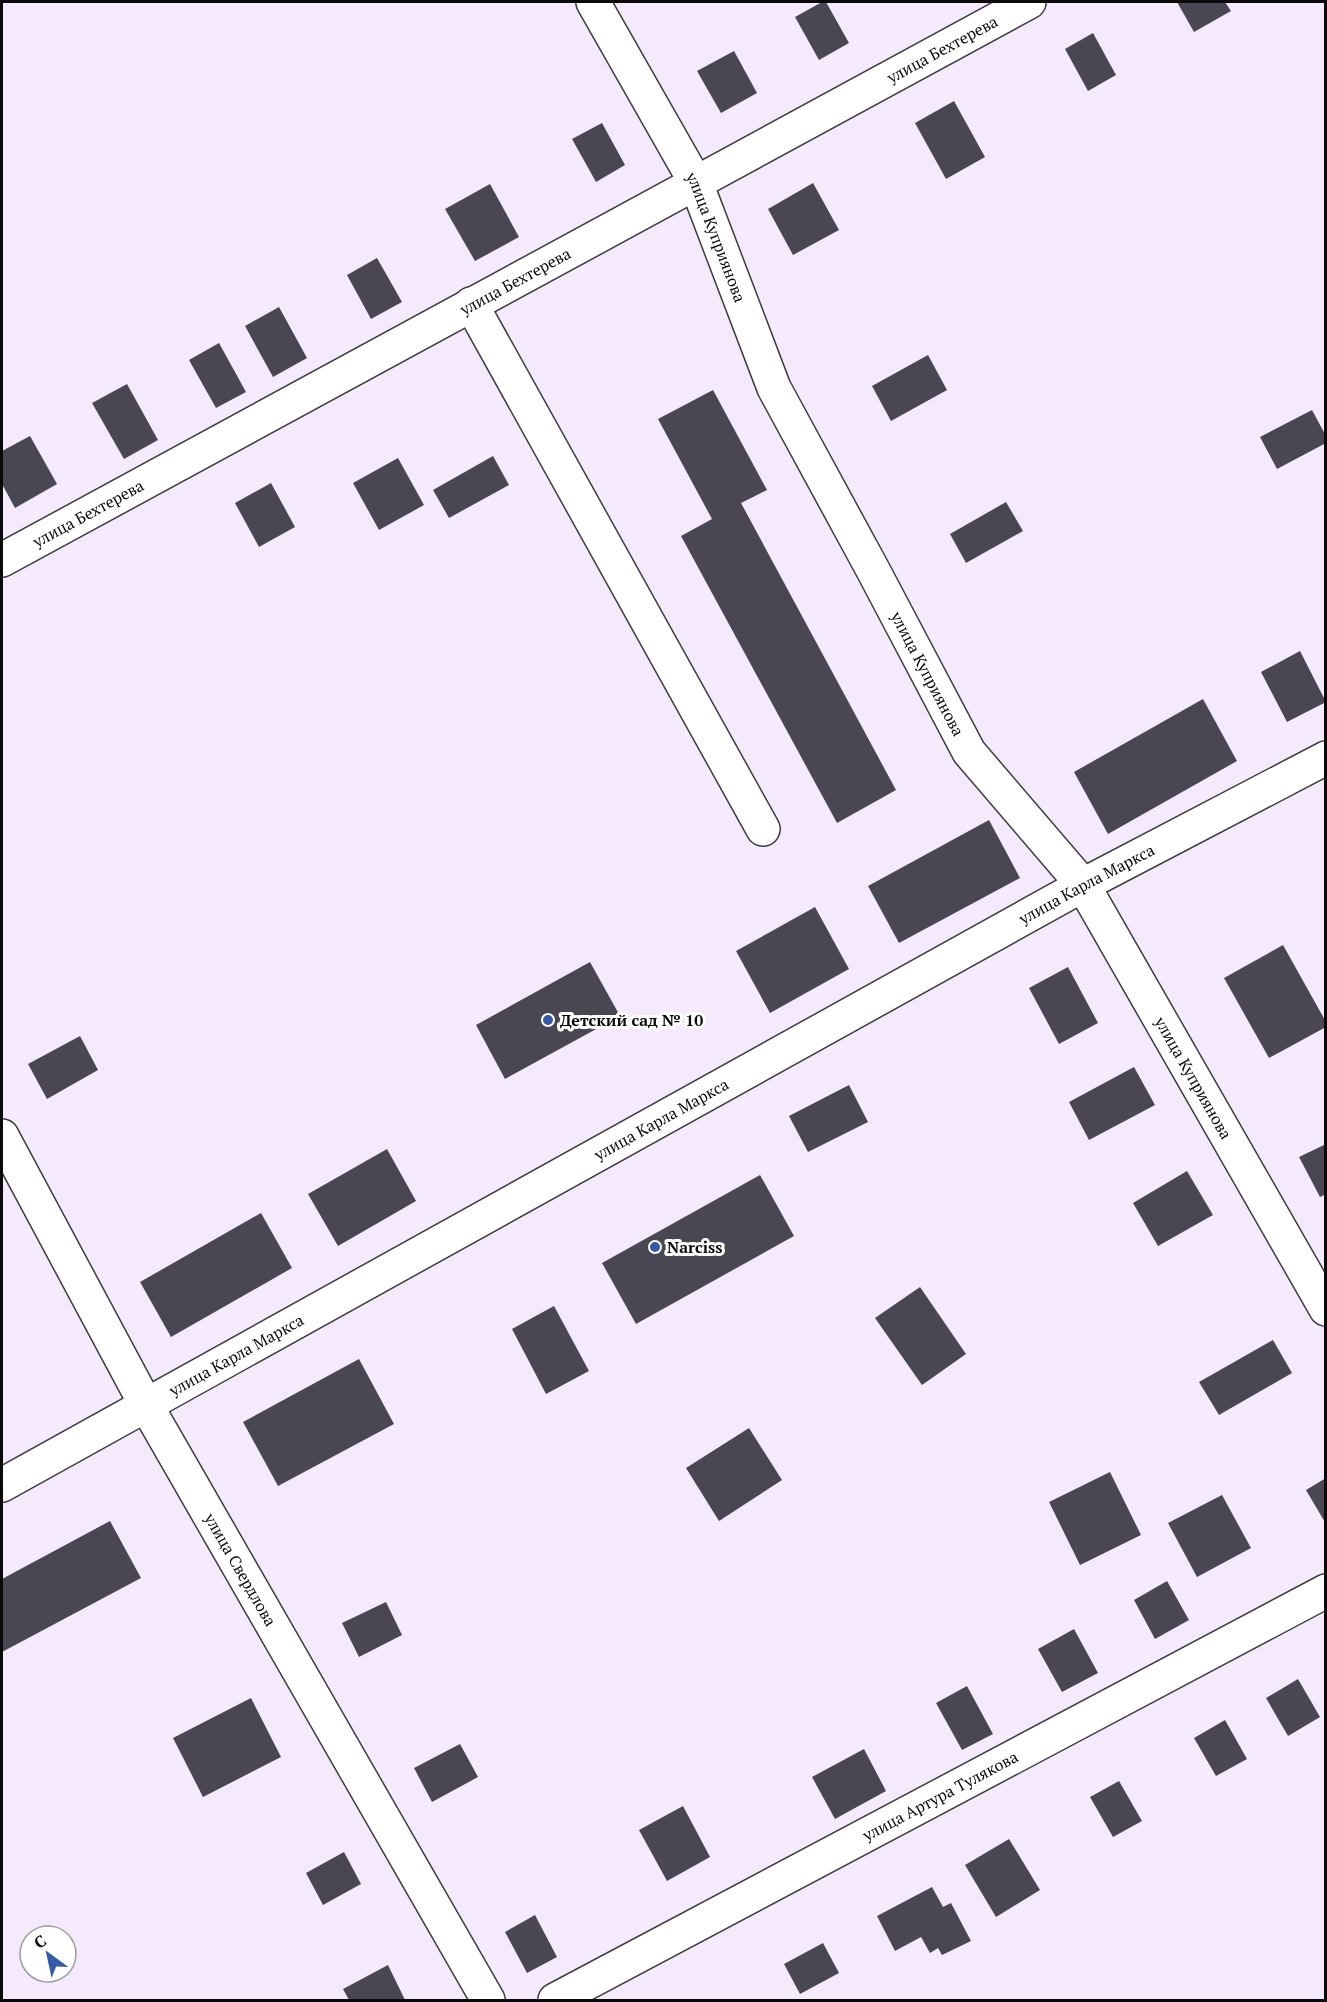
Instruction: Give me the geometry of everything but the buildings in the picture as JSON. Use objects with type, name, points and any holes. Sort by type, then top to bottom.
[{"type":"street","name":"улица Куприянова","points":[[593,2],[696,183],[774,388],[969,752],[1083,885],[1326,1309]]},
{"type":"street","name":"улица Бехтерева","points":[[2,560],[1029,2]]},
{"type":"street","points":[[471,304],[763,829]]},
{"type":"street","name":"улица Карла Маркса","points":[[2,1485],[1083,885],[1326,758]]},
{"type":"street","name":"улица Свердлова","points":[[2,1136],[146,1405],[488,2001]]},
{"type":"street","name":"улица Артура Тулякова","points":[[555,2001],[1326,1591]]},
{"type":"place","name":"Детский сад № 10","points":[[548,1020]]},
{"type":"place","name":"Narciss","points":[[655,1247]]}]
